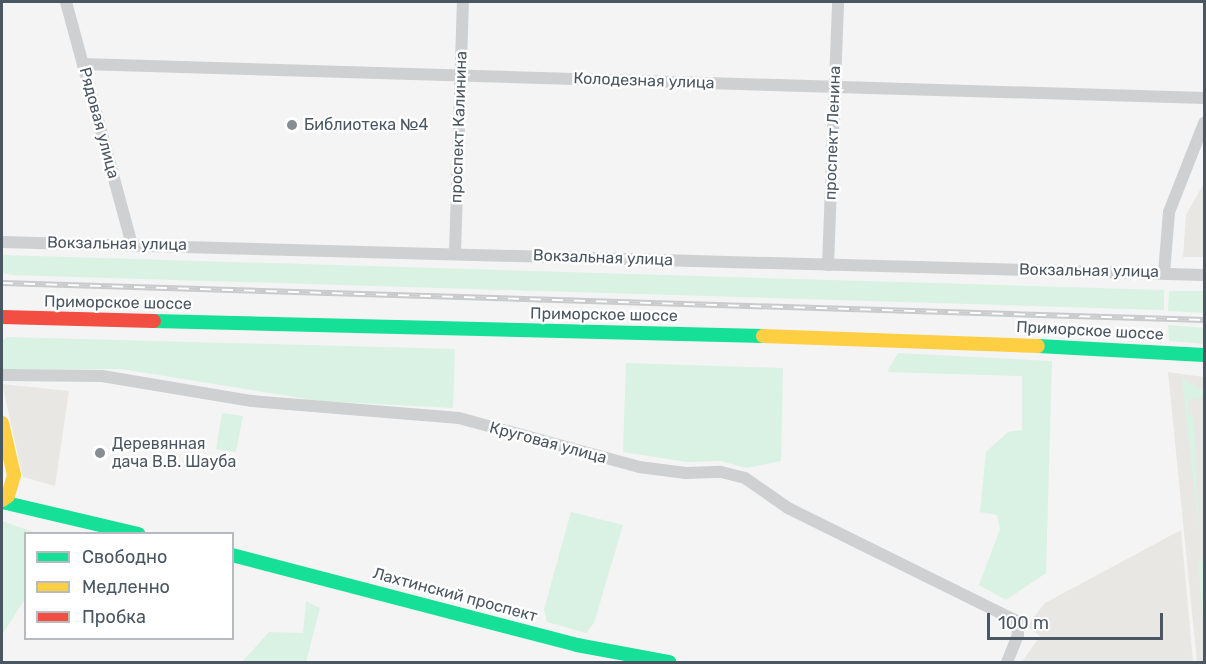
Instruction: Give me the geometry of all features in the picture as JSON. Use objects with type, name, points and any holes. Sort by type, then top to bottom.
[{"type":"main road","name":"Приморское шоссе","points":[[2,317],[942,340],[1204,355]]},
{"type":"main road","points":[[2,423],[14,476],[8,496],[2,501]]},
{"type":"main road","points":[[2,501],[130,532]]},
{"type":"main road","name":"Лахтинский проспект","points":[[234,556],[577,645],[669,663]]},
{"type":"street","name":"Рядовая улица","points":[[66,2],[132,245]]},
{"type":"street","name":"проспект Калинина","points":[[455,253],[463,2]]},
{"type":"street","name":"проспект Ленина","points":[[828,266],[838,2]]},
{"type":"street","name":"Колодезная улица","points":[[83,64],[1204,98]]},
{"type":"street","points":[[1164,273],[1169,212],[1204,123]]},
{"type":"street","name":"Вокзальная улица","points":[[2,242],[1204,275]]},
{"type":"street","name":"Круговая улица","points":[[2,375],[102,376],[252,401],[459,418],[626,464],[686,473],[721,472],[745,478],[788,508],[1017,621],[1018,635],[1007,663]]},
{"type":"shaded area","points":[[1204,183],[1204,257],[1183,257],[1186,215]]},
{"type":"shaded area","points":[[1168,372],[1204,377],[1204,662],[1197,662]]},
{"type":"shaded area","points":[[2,384],[69,391],[55,486],[23,477]]},
{"type":"shaded area","points":[[1181,530],[1193,662],[1022,662],[1040,636],[1027,626],[1045,603]]},
{"type":"green space","points":[[2,255],[1164,290],[1164,310],[12,275],[2,273]]},
{"type":"green space","points":[[1169,291],[1204,291],[1204,313],[1168,311]]},
{"type":"green space","points":[[1168,325],[1204,328],[1204,344],[1169,341]]},
{"type":"green space","points":[[7,337],[455,349],[453,408],[319,401],[121,369],[2,370],[2,341]]},
{"type":"green space","points":[[898,353],[1052,361],[1046,573],[1006,600],[979,585],[1000,529],[997,515],[980,512],[986,452],[1008,432],[1022,430],[1022,376],[887,372]]},
{"type":"green space","points":[[626,363],[783,368],[781,461],[747,468],[720,461],[687,462],[623,452]]},
{"type":"green space","points":[[1182,378],[1204,391],[1203,398],[1188,399],[1189,415],[1194,415],[1199,534]]},
{"type":"green space","points":[[222,413],[243,416],[236,452],[216,449]]},
{"type":"green space","points":[[571,512],[623,525],[594,623],[586,633],[547,622],[544,609]]},
{"type":"green space","points":[[2,521],[33,532],[24,532],[24,601],[2,635]]},
{"type":"green space","points":[[1201,558],[1204,573],[1204,635],[1198,563]]},
{"type":"green space","points":[[306,601],[320,608],[306,662],[242,662],[269,632],[303,633]]},
{"type":"railway","points":[[2,283],[1204,320]]},
{"type":"traffic: fast","points":[[154,321],[763,336]]},
{"type":"traffic: fast","points":[[1038,346],[1204,355]]},
{"type":"traffic: fast","points":[[2,502],[130,532]]},
{"type":"traffic: fast","points":[[234,556],[577,645],[669,662]]},
{"type":"traffic: slow","points":[[763,336],[1038,346]]},
{"type":"traffic: slow","points":[[2,423],[14,475],[8,496],[2,500]]},
{"type":"traffic: jam","points":[[2,317],[154,321]]},
{"type":"place","name":"Библиотека №4","points":[[292,125]]},
{"type":"place","name":"Деревянная дача В.В. Шауба","points":[[100,453]]}]
